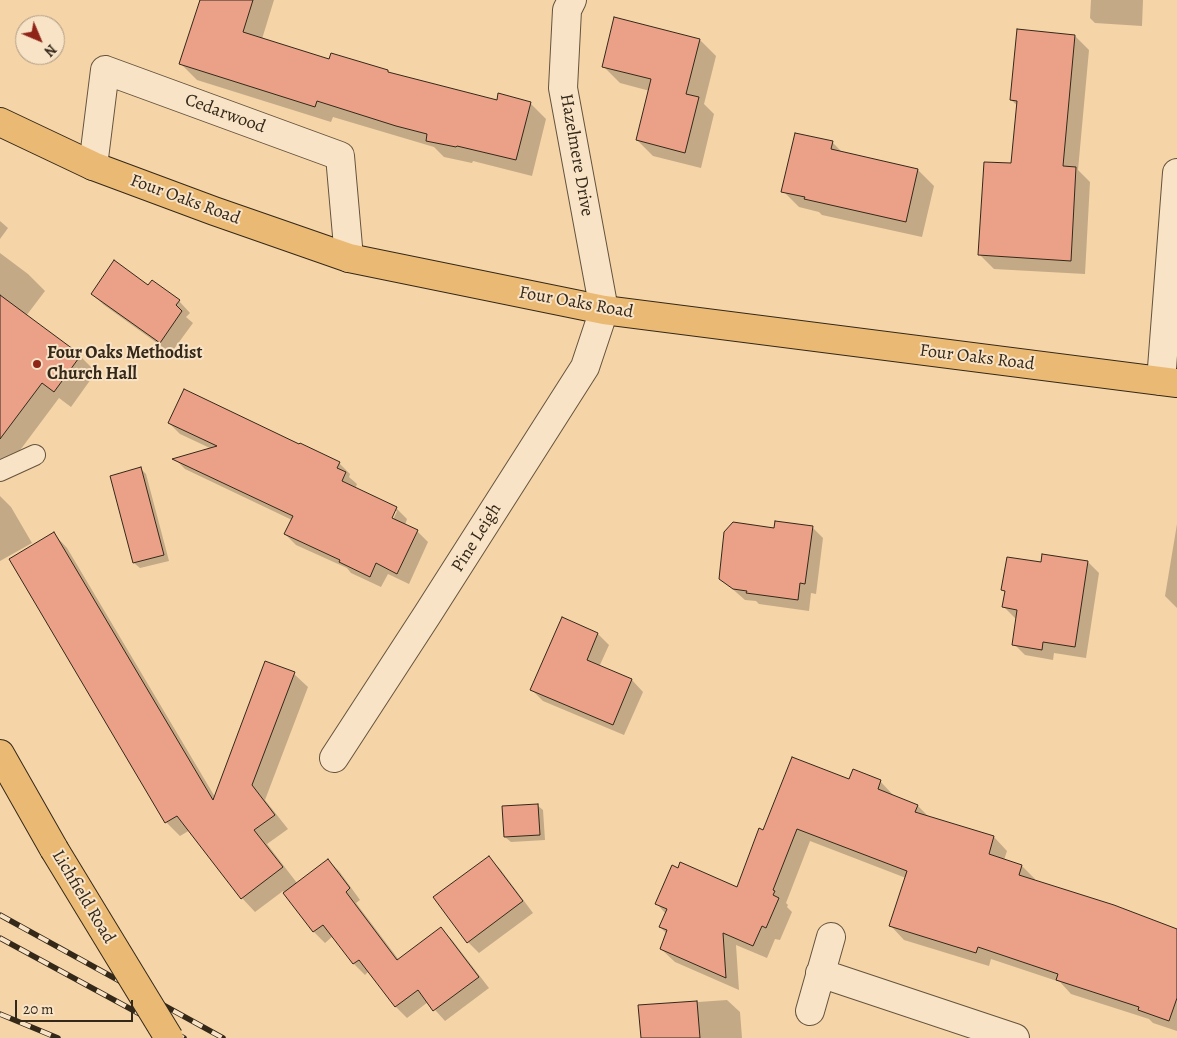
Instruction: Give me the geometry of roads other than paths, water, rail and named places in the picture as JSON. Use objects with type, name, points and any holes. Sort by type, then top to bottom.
[{"type":"main road","name":"Four Oaks Road","points":[[0,122],[93,166],[349,258],[604,310],[1169,382]]},
{"type":"main road","name":"Lichfield Road","points":[[0,754],[54,849],[169,1038]]},
{"type":"street","name":"Hazelmere Drive","points":[[572,0],[566,10],[563,88],[604,310]]},
{"type":"street","name":"Cedarwood","points":[[93,166],[105,70],[340,156],[349,258]]},
{"type":"street","points":[[1169,382],[1177,173]]},
{"type":"street","name":"Pine Leigh","points":[[334,758],[438,599],[585,367],[604,310]]},
{"type":"street","points":[[810,1010],[831,937]]},
{"type":"street","points":[[820,973],[1015,1038]]},
{"type":"lane","points":[[0,471],[35,455]]},
{"type":"railway","points":[[0,915],[223,1038]]},
{"type":"railway","points":[[0,938],[184,1038]]},
{"type":"railway","points":[[0,1014],[58,1038]]},
{"type":"place","name":"Four Oaks Methodist Church Hall","points":[[37,364]]}]
